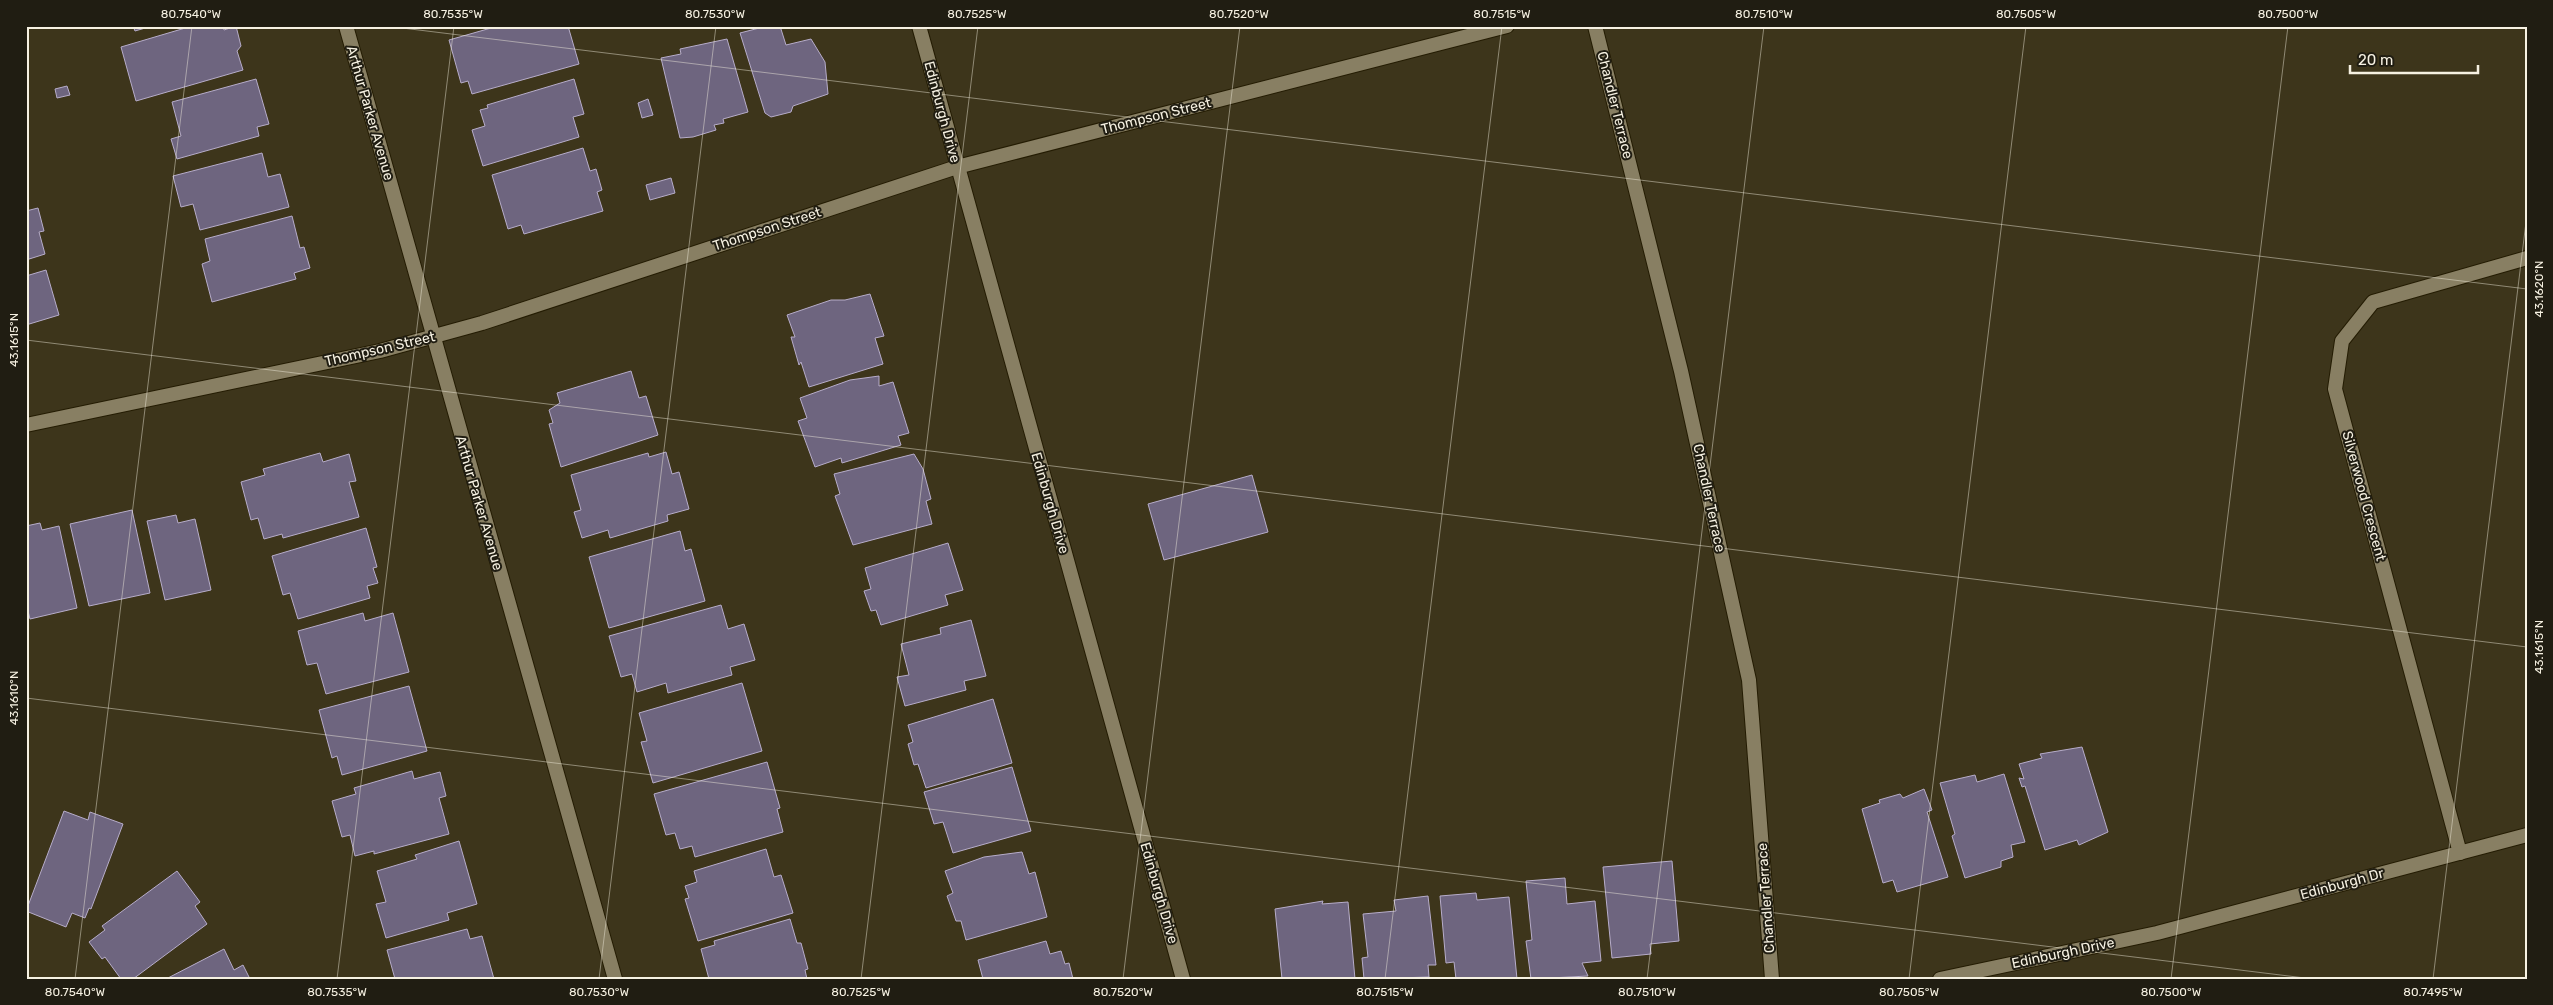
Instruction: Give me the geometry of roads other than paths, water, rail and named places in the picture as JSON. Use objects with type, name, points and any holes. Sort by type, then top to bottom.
[{"type":"street","name":"Arthur Parker Avenue","points":[[346,26],[432,337],[615,979]]},
{"type":"street","name":"Edinburgh Drive","points":[[919,26],[1183,979]]},
{"type":"street","name":"Thompson Street","points":[[26,425],[380,351],[432,337],[482,323],[957,166],[1507,26]]},
{"type":"street","name":"Chandler Terrace","points":[[1595,26],[1682,372],[1749,680],[1772,979]]},
{"type":"street","name":"Silverwood Crescent","points":[[2460,853],[2335,390],[2342,341],[2373,302],[2527,258]]},
{"type":"street","name":"Edinburgh Dr","points":[[2156,933],[2527,835]]},
{"type":"street","name":"Edinburgh Drive","points":[[1940,979],[2156,933]]}]
